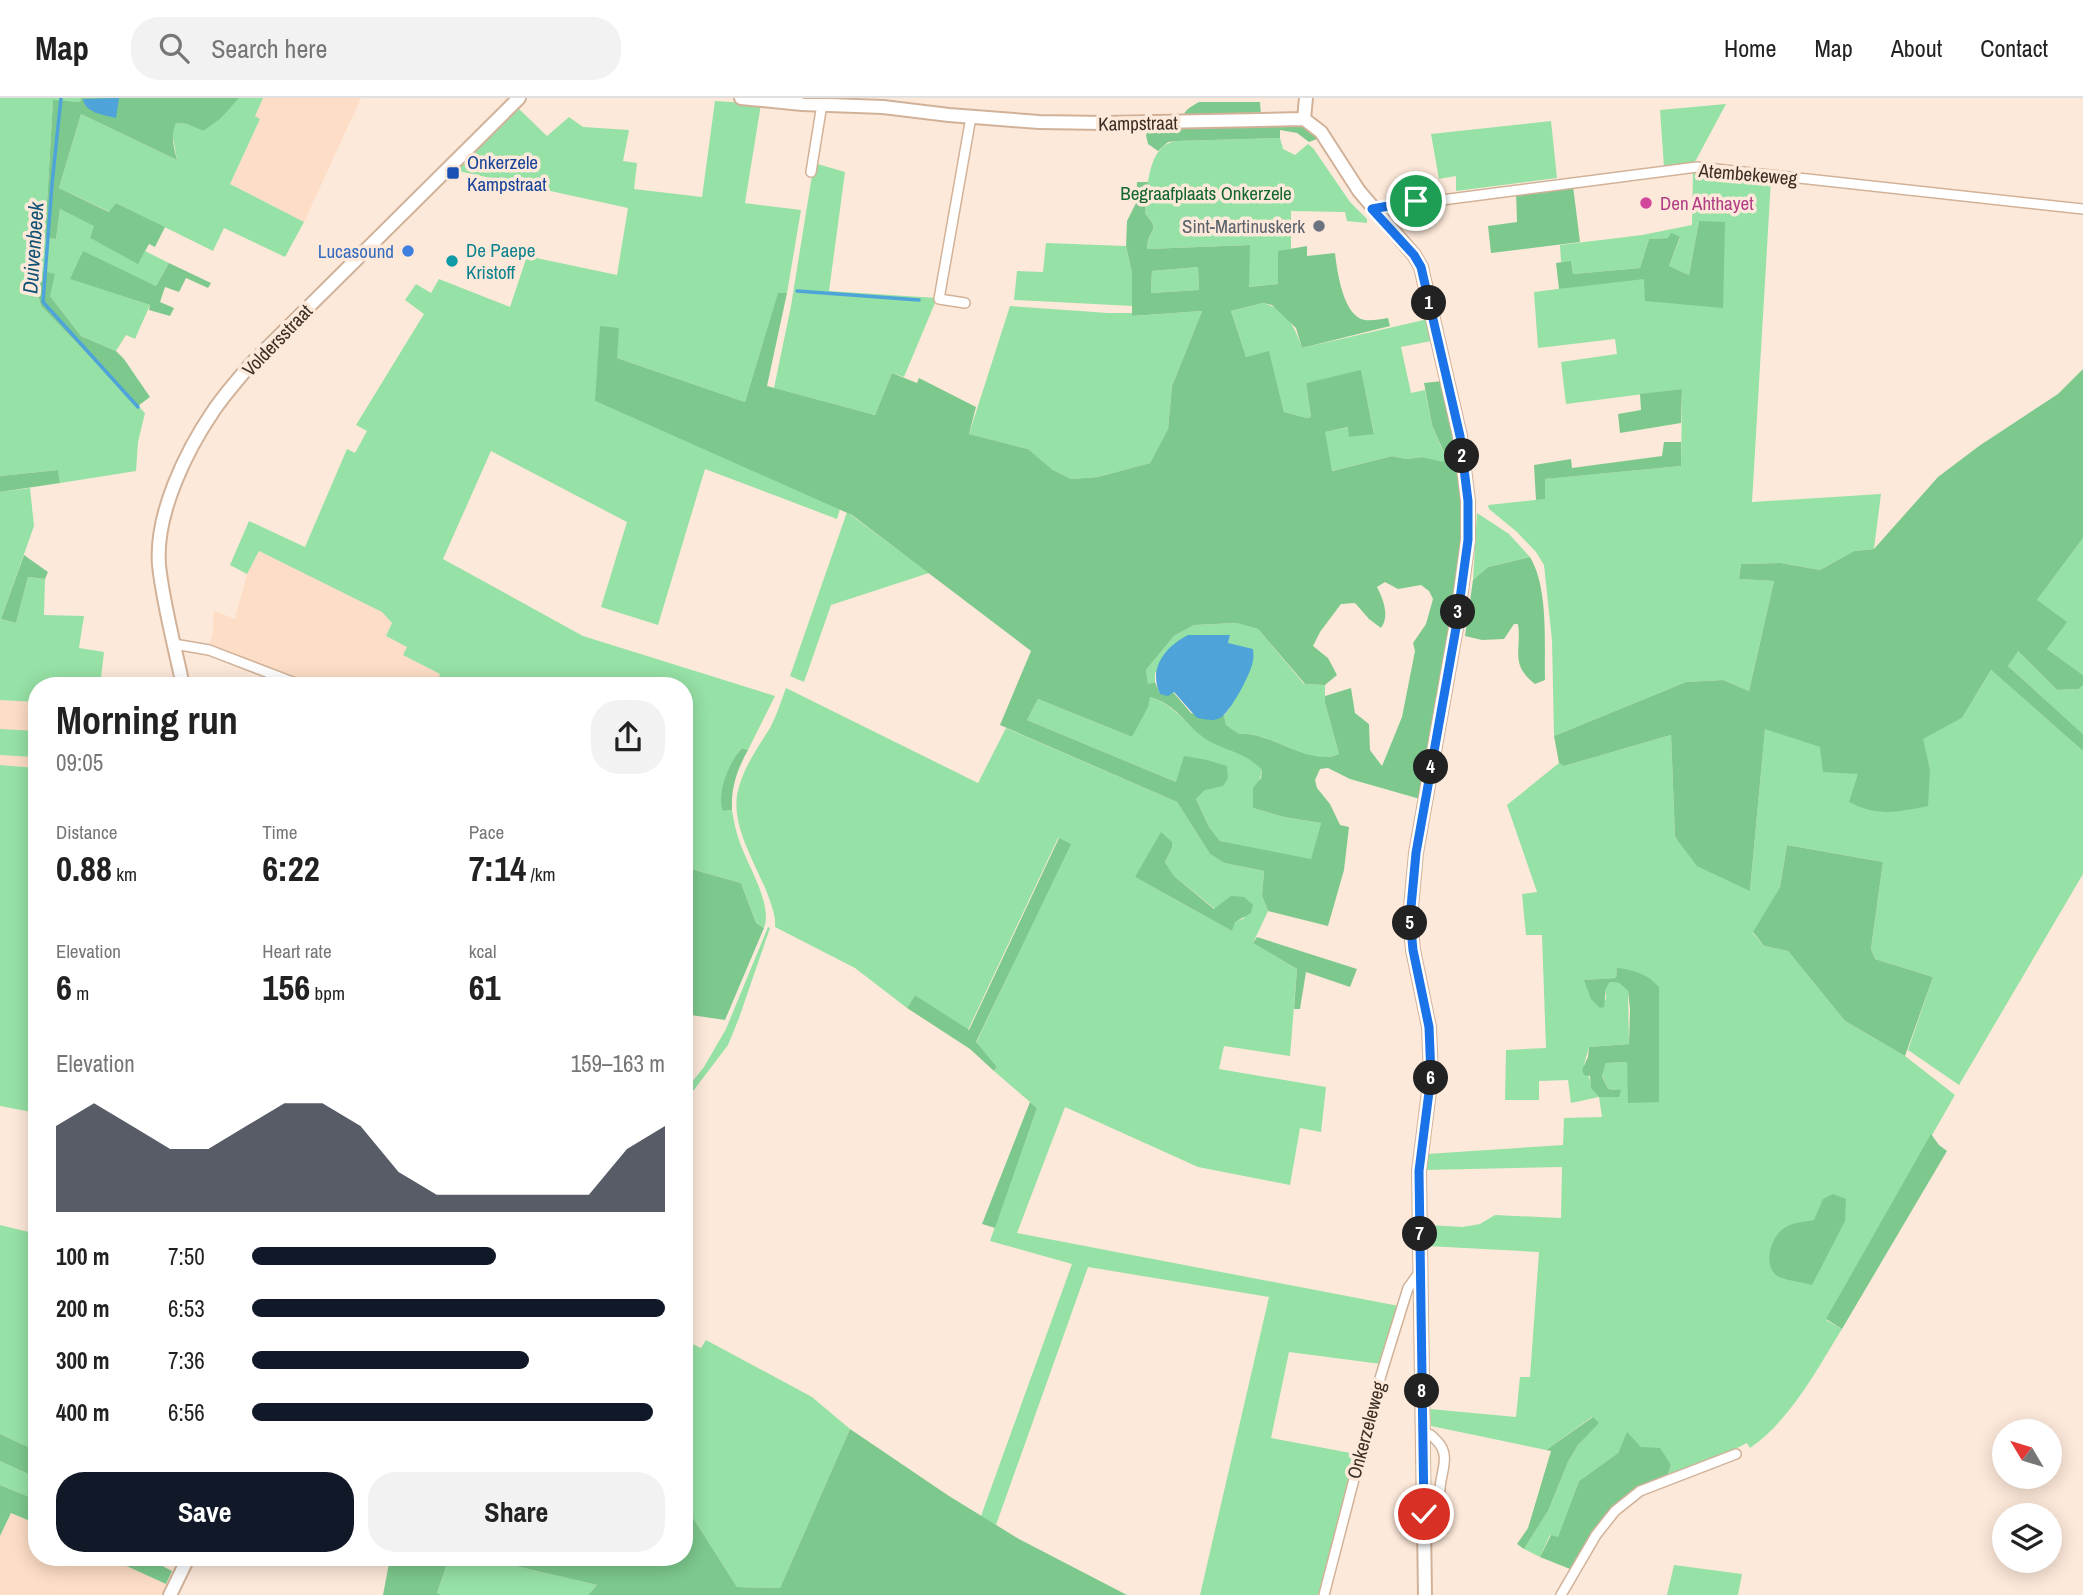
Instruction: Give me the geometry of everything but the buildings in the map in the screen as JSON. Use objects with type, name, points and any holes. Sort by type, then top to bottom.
[{"type":"street","name":"Voldersstraat","points":[[181,677],[159,565],[160,538],[166,508],[189,452],[214,410],[251,364],[519,98]]},
{"type":"street","name":"Kampstraat","points":[[741,98],[883,107],[971,117],[1105,124],[1304,119]]},
{"type":"street","points":[[1306,98],[1304,119],[1321,132],[1372,209],[1414,255],[1421,267],[1457,424],[1468,501],[1468,540],[1456,628],[1416,853],[1411,902],[1413,950],[1429,1027],[1431,1076],[1419,1171],[1425,1595]]},
{"type":"street","points":[[811,172],[822,104]]},
{"type":"street","points":[[965,303],[939,299],[971,117]]},
{"type":"street","name":"Atembekeweg","points":[[1372,209],[1697,167],[2083,209]]},
{"type":"street","points":[[174,644],[209,650],[280,677]]},
{"type":"street","name":"Onkerzeleweg","points":[[1324,1595],[1355,1469],[1391,1341],[1408,1288],[1421,1269]]},
{"type":"street","points":[[1423,1433],[1434,1437],[1444,1452],[1440,1528]]},
{"type":"street","points":[[1562,1595],[1596,1535],[1615,1511],[1640,1491],[1736,1454]]},
{"type":"street","points":[[170,1595],[184,1566]]},
{"type":"shaded area","points":[[263,98],[361,98],[304,222],[230,184],[260,120],[255,116]]},
{"type":"shaded area","points":[[259,551],[382,612],[392,623],[386,636],[408,647],[404,655],[440,674],[439,677],[274,677],[207,651],[213,633],[214,611],[235,619],[247,574]]},
{"type":"shaded area","points":[[0,700],[28,702],[28,767],[0,765]]},
{"type":"shaded area","points":[[11,1513],[28,1520],[28,1566],[127,1566],[166,1584],[161,1595],[0,1595],[0,1536]]},
{"type":"green space","points":[[0,98],[81,98],[80,102],[53,101],[45,238],[56,239],[60,209],[95,226],[90,238],[138,263],[145,251],[169,263],[156,286],[83,252],[71,279],[150,305],[135,339],[126,335],[116,351],[81,336],[50,296],[42,271],[38,294],[41,306],[145,413],[138,442],[136,471],[60,483],[58,470],[0,476]]},
{"type":"green space","points":[[81,98],[239,98],[220,119],[203,131],[187,124],[176,123],[173,137],[177,160],[81,114],[59,188],[109,212],[116,203],[165,227],[155,247],[149,244],[138,264],[90,238],[94,226],[60,209],[56,239],[45,238],[53,100],[80,102]]},
{"type":"green space","points":[[239,98],[263,98],[255,116],[260,119],[230,184],[304,222],[285,257],[224,228],[213,251],[116,203],[110,212],[59,188],[81,114],[177,160],[172,132],[176,123],[187,124],[203,131]]},
{"type":"green space","points":[[715,101],[761,104],[745,203],[801,210],[787,293],[778,294],[745,402],[617,358],[595,401],[840,509],[837,519],[705,469],[658,625],[601,607],[627,522],[491,451],[443,559],[583,636],[775,696],[748,750],[742,748],[739,751],[725,780],[723,811],[732,810],[740,843],[765,908],[764,928],[756,923],[741,883],[693,870],[693,677],[439,677],[440,674],[403,655],[407,647],[386,636],[392,623],[382,612],[259,551],[247,574],[230,565],[249,521],[305,547],[347,449],[355,453],[367,431],[356,425],[424,314],[405,300],[416,284],[431,293],[439,279],[510,307],[527,256],[617,275],[628,208],[454,170],[519,109],[547,136],[569,117],[583,127],[629,130],[623,161],[637,163],[634,189],[702,197]]},
{"type":"green space","points":[[1199,102],[1260,102],[1261,115],[1303,114],[1317,139],[1309,142],[1297,133],[1280,130],[1280,138],[1176,141],[1168,142],[1158,151],[1148,144],[1146,135],[1150,127],[1180,125],[1186,110]]},
{"type":"green space","points":[[1726,104],[1696,160],[1692,164],[1664,167],[1660,110]]},
{"type":"green space","points":[[1551,121],[1557,178],[1456,191],[1456,176],[1439,179],[1431,134]]},
{"type":"green space","name":"Begraafplaats Onkerzele","points":[[1280,138],[1283,149],[1295,155],[1308,144],[1313,148],[1350,202],[1367,219],[1367,223],[1347,221],[1345,212],[1291,211],[1291,249],[1278,252],[1278,284],[1249,287],[1249,245],[1147,249],[1153,227],[1145,213],[1148,181],[1154,159],[1166,144],[1176,141]]},
{"type":"green space","points":[[814,163],[845,172],[829,291],[937,298],[904,377],[892,373],[875,415],[774,388],[791,306]]},
{"type":"green space","points":[[1693,173],[1771,180],[1752,502],[1881,494],[1874,549],[1854,551],[1820,570],[1781,563],[1741,564],[1739,579],[1774,581],[1749,691],[1723,680],[1686,682],[1554,736],[1552,640],[1544,565],[1536,552],[1489,509],[1488,505],[1544,499],[1544,479],[1681,466],[1682,389],[1566,404],[1561,362],[1617,354],[1615,339],[1538,348],[1534,292],[1644,278],[1723,308],[1699,221],[1689,275],[1669,266],[1680,238],[1671,234],[1669,238],[1649,239],[1640,268],[1573,274],[1571,262],[1561,262],[1560,245],[1642,235],[1692,225]]},
{"type":"green space","points":[[1137,182],[1148,182],[1145,213],[1153,227],[1147,249],[1250,245],[1249,287],[1278,284],[1278,251],[1307,246],[1307,256],[1335,253],[1342,292],[1351,311],[1365,320],[1388,318],[1390,326],[1302,348],[1296,328],[1272,305],[1263,303],[1231,311],[1246,357],[1269,351],[1284,412],[1311,417],[1306,383],[1361,370],[1374,434],[1349,437],[1348,427],[1325,432],[1332,471],[1392,456],[1406,459],[1422,457],[1443,462],[1446,457],[1432,425],[1424,383],[1442,381],[1464,483],[1464,562],[1420,799],[1350,779],[1328,768],[1320,769],[1315,780],[1317,788],[1330,804],[1340,825],[1349,827],[1344,870],[1328,926],[1268,911],[1262,896],[1264,871],[1224,863],[1210,854],[1177,802],[1000,725],[1031,651],[852,515],[595,401],[600,326],[619,328],[617,358],[745,402],[778,293],[787,293],[767,386],[875,415],[892,373],[917,383],[919,378],[976,407],[969,434],[1028,449],[1053,470],[1071,479],[1098,477],[1150,463],[1168,429],[1172,386],[1202,311],[1132,316],[1132,273],[1126,246],[1127,221],[1136,203]],"holes":[[[1198,267],[1199,290],[1151,293],[1152,271]],[[1385,582],[1398,589],[1421,585],[1429,591],[1433,599],[1426,624],[1413,643],[1415,651],[1402,717],[1382,766],[1370,750],[1369,724],[1355,713],[1351,688],[1325,696],[1339,754],[1328,757],[1303,753],[1263,737],[1239,734],[1226,725],[1224,715],[1211,720],[1191,713],[1173,692],[1160,694],[1155,682],[1148,684],[1146,670],[1174,636],[1194,625],[1237,623],[1258,629],[1305,684],[1325,685],[1337,675],[1328,658],[1313,646],[1320,632],[1341,604],[1355,603],[1381,628],[1385,613],[1377,587]],[[1150,697],[1166,704],[1207,740],[1247,758],[1262,770],[1261,778],[1253,788],[1253,808],[1284,817],[1321,823],[1311,859],[1220,841],[1209,827],[1196,799],[1205,790],[1223,786],[1228,778],[1227,766],[1184,756],[1176,782],[1027,720],[1038,699],[1132,737],[1148,707]]]},
{"type":"green space","points":[[1573,186],[1580,242],[1491,253],[1488,226],[1517,222],[1516,192]]},
{"type":"green space","points":[[1699,221],[1725,222],[1723,308],[1645,301],[1644,279],[1559,289],[1556,263],[1571,261],[1573,274],[1640,268],[1649,239],[1668,238],[1671,233],[1680,237],[1669,266],[1689,275]]},
{"type":"green space","points":[[1046,243],[1126,246],[1132,273],[1133,306],[1014,300],[1017,271],[1043,272]]},
{"type":"green space","points":[[83,251],[156,286],[169,263],[211,283],[208,288],[186,278],[179,292],[165,287],[160,302],[174,308],[170,316],[149,310],[150,305],[70,279]]},
{"type":"green space","points":[[1198,267],[1199,290],[1151,293],[1152,271]]},
{"type":"green space","points":[[42,271],[55,274],[50,296],[81,336],[116,351],[150,397],[138,406],[41,306],[38,294]]},
{"type":"green space","points":[[1263,303],[1284,314],[1302,348],[1428,319],[1431,341],[1401,347],[1411,393],[1425,390],[1432,425],[1446,458],[1443,463],[1422,457],[1406,459],[1392,456],[1331,471],[1324,432],[1349,427],[1350,437],[1374,433],[1361,371],[1306,383],[1311,417],[1284,412],[1269,352],[1246,357],[1231,311]]},
{"type":"green space","points":[[1010,306],[1133,313],[1133,316],[1202,311],[1172,386],[1168,429],[1150,463],[1098,477],[1071,479],[1053,470],[1028,449],[969,434]]},
{"type":"green space","points":[[2083,369],[2083,538],[2037,600],[2067,622],[2047,649],[2083,675],[2083,685],[2079,689],[2057,690],[2018,651],[2008,666],[2083,734],[2083,751],[1991,670],[1962,718],[1923,739],[1930,769],[1928,806],[1897,811],[1859,807],[1849,802],[1858,774],[1823,772],[1820,747],[1765,729],[1750,891],[1697,866],[1675,837],[1671,735],[1564,766],[1559,763],[1554,736],[1686,682],[1723,680],[1749,691],[1774,581],[1739,579],[1741,564],[1781,563],[1820,570],[1854,551],[1874,549],[1938,477],[1979,446],[2058,394]]},
{"type":"green space","points":[[1682,389],[1681,423],[1620,433],[1618,414],[1641,410],[1640,394]]},
{"type":"green space","points":[[1664,442],[1681,442],[1681,466],[1545,479],[1545,499],[1536,500],[1534,465],[1571,459],[1572,468],[1662,456]]},
{"type":"green space","points":[[58,470],[60,483],[0,492],[0,476]]},
{"type":"green space","points":[[30,488],[34,526],[1,619],[16,623],[28,577],[45,579],[44,615],[84,616],[79,648],[104,652],[101,677],[28,677],[28,702],[0,700],[0,492]]},
{"type":"green space","points":[[847,512],[929,573],[831,605],[804,682],[790,676]]},
{"type":"green space","points":[[1477,513],[1509,534],[1530,557],[1488,567],[1473,580]]},
{"type":"green space","points":[[2083,538],[2083,675],[2047,649],[2037,600]]},
{"type":"green space","points":[[24,555],[48,572],[45,579],[28,577],[16,623],[1,619]]},
{"type":"green space","points":[[1530,557],[1540,585],[1544,617],[1545,680],[1535,684],[1527,677],[1519,663],[1518,624],[1514,624],[1504,639],[1482,640],[1465,636],[1473,580],[1488,567]]},
{"type":"green space","points":[[1238,623],[1258,629],[1304,684],[1325,685],[1325,703],[1339,754],[1327,757],[1302,753],[1263,737],[1239,734],[1226,725],[1224,715],[1230,708],[1230,635],[1155,673],[1155,682],[1148,684],[1146,670],[1174,636],[1194,625]]},
{"type":"green space","points":[[2017,650],[2057,690],[2079,689],[2083,685],[2083,734],[2008,666]]},
{"type":"green space","points":[[1991,670],[2083,751],[2083,874],[1959,1085],[1908,1050],[1933,977],[1875,959],[1871,949],[1883,862],[1787,845],[1780,887],[1753,933],[1764,946],[1788,951],[1845,1021],[1905,1056],[1955,1095],[1826,1320],[1842,1329],[1802,1393],[1778,1423],[1750,1448],[1747,1443],[1668,1474],[1671,1465],[1641,1447],[1627,1433],[1618,1453],[1579,1481],[1558,1538],[1550,1535],[1540,1557],[1524,1549],[1548,1511],[1568,1462],[1578,1445],[1598,1423],[1592,1417],[1546,1450],[1431,1426],[1430,1409],[1516,1417],[1520,1377],[1530,1377],[1539,1252],[1427,1246],[1428,1225],[1463,1227],[1480,1224],[1495,1215],[1561,1218],[1562,1167],[1425,1170],[1427,1154],[1563,1145],[1564,1118],[1602,1117],[1599,1097],[1571,1103],[1568,1080],[1539,1081],[1539,1100],[1505,1100],[1506,1050],[1546,1048],[1542,935],[1526,935],[1522,894],[1537,892],[1507,805],[1559,763],[1564,766],[1671,735],[1675,838],[1750,891],[1765,728],[1821,747],[1930,769],[1922,739],[1962,718]],"holes":[[[1617,969],[1659,988],[1629,1102],[1627,1062],[1606,1063],[1602,1075],[1608,1089],[1616,1089],[1599,1097],[1584,1065],[1589,1047],[1629,1044],[1628,991],[1619,983],[1610,982],[1606,987],[1606,1000],[1585,980],[1616,978]]]},
{"type":"green space","points":[[786,688],[978,783],[1006,728],[1177,802],[1210,854],[1224,863],[1264,871],[1262,896],[1268,911],[1253,943],[1297,969],[1290,1056],[1224,1046],[1219,1069],[1326,1087],[1321,1132],[1300,1128],[1290,1185],[1198,1167],[1065,1107],[1017,1233],[1399,1306],[1381,1364],[1289,1352],[1271,1438],[1356,1454],[1320,1595],[1200,1595],[1269,1297],[1088,1267],[996,1525],[981,1516],[1072,1264],[990,1241],[1037,1108],[994,1071],[997,1067],[976,1043],[1070,844],[1058,838],[968,1030],[915,995],[907,1008],[855,968],[775,927],[770,901],[742,836],[738,822],[737,795],[746,768],[772,723]],"holes":[[[1172,848],[1165,862],[1174,876],[1215,909],[1245,918],[1234,922],[1232,931],[1135,877]]]},
{"type":"green space","points":[[1150,697],[1171,708],[1206,739],[1247,758],[1262,770],[1253,808],[1284,817],[1321,823],[1311,860],[1220,841],[1209,827],[1196,799],[1205,790],[1176,782],[1027,720],[1038,699],[1132,737]]},
{"type":"green space","points":[[0,729],[28,731],[28,757],[0,755]]},
{"type":"green space","points":[[742,748],[748,750],[736,779],[732,810],[723,811],[721,796],[725,778]]},
{"type":"green space","points":[[0,765],[28,767],[28,1111],[0,1106]]},
{"type":"green space","points":[[1161,832],[1172,842],[1165,862],[1174,876],[1214,909],[1231,896],[1244,897],[1253,905],[1251,913],[1235,922],[1232,931],[1135,877]]},
{"type":"green space","points":[[1059,838],[1071,844],[976,1042],[997,1067],[994,1071],[970,1049],[907,1008],[915,995],[969,1030]]},
{"type":"green space","points":[[1787,845],[1883,862],[1871,949],[1875,959],[1933,977],[1905,1056],[1845,1021],[1788,951],[1764,946],[1753,932],[1780,887]]},
{"type":"green space","points":[[693,870],[741,883],[756,923],[764,928],[725,1020],[693,1015]]},
{"type":"green space","points":[[768,927],[770,928],[728,1045],[693,1091],[693,1081],[726,1029]]},
{"type":"green space","points":[[1257,937],[1357,969],[1350,987],[1306,972],[1300,1009],[1294,1009],[1297,969],[1253,943]]},
{"type":"green space","points":[[1617,968],[1640,973],[1659,987],[1659,1102],[1628,1103],[1627,1062],[1606,1063],[1602,1076],[1608,1089],[1621,1090],[1619,1097],[1599,1097],[1591,1088],[1590,1076],[1584,1075],[1582,1070],[1589,1047],[1629,1044],[1628,991],[1619,983],[1610,982],[1606,988],[1604,1007],[1600,1008],[1591,999],[1584,980],[1616,978]]},
{"type":"green space","points":[[1030,1102],[1037,1108],[995,1228],[982,1224]]},
{"type":"green space","points":[[1931,1134],[1947,1151],[1842,1329],[1826,1319]]},
{"type":"green space","points":[[1833,1194],[1846,1199],[1845,1221],[1812,1285],[1779,1277],[1774,1273],[1769,1260],[1774,1239],[1787,1227],[1814,1220],[1823,1199]]},
{"type":"green space","points":[[0,1225],[28,1232],[28,1447],[0,1434]]},
{"type":"green space","points":[[706,1340],[812,1397],[850,1429],[780,1588],[737,1587],[693,1518],[693,1344],[701,1348]]},
{"type":"green space","points":[[1593,1417],[1599,1423],[1578,1445],[1548,1511],[1524,1549],[1517,1544],[1528,1528],[1551,1451],[1546,1450]]},
{"type":"green space","points":[[850,1429],[949,1496],[1019,1539],[1127,1595],[588,1595],[597,1585],[515,1566],[693,1566],[693,1518],[737,1587],[780,1588]]},
{"type":"green space","points":[[1627,1432],[1641,1447],[1660,1448],[1671,1465],[1668,1474],[1634,1492],[1610,1512],[1570,1569],[1540,1557],[1551,1535],[1558,1537],[1579,1481],[1618,1453]]},
{"type":"green space","points":[[0,1434],[28,1447],[28,1474],[0,1461]]},
{"type":"green space","points":[[0,1461],[28,1474],[28,1496],[0,1485]]},
{"type":"green space","points":[[0,1485],[28,1496],[28,1520],[11,1513],[0,1536]]},
{"type":"green space","points":[[1674,1565],[1742,1574],[1738,1595],[1667,1595]]},
{"type":"green space","points":[[127,1566],[162,1566],[172,1571],[166,1584]]},
{"type":"green space","points":[[388,1566],[446,1566],[437,1593],[442,1595],[383,1595]]},
{"type":"green space","points":[[446,1566],[515,1566],[597,1585],[588,1595],[437,1593]]},
{"type":"water","points":[[119,98],[116,118],[91,110],[84,104],[83,99]]},
{"type":"water","points":[[1188,635],[1230,635],[1228,643],[1253,649],[1252,666],[1245,682],[1235,701],[1220,718],[1197,718],[1174,692],[1168,696],[1160,694],[1156,675],[1161,659],[1172,646]]},
{"type":"waterway","name":"Duivenbeek","points":[[61,98],[43,302],[138,407]]},
{"type":"waterway","points":[[797,291],[919,300]]},
{"type":"place","name":"Onkerzele Kampstraat","points":[[453,173]]},
{"type":"place","name":"Den Ahthayet","points":[[1646,203]]},
{"type":"place","name":"Sint-Martinuskerk","points":[[1319,226]]},
{"type":"place","name":"Lucasound","points":[[408,251]]},
{"type":"place","name":"De Paepe Kristoff","points":[[452,261]]},
{"type":"route","points":[[1416,201],[1372,209],[1414,255],[1421,267],[1460,436],[1468,501],[1468,540],[1456,628],[1416,853],[1410,918],[1413,950],[1429,1027],[1431,1076],[1419,1171],[1424,1514]]}]
